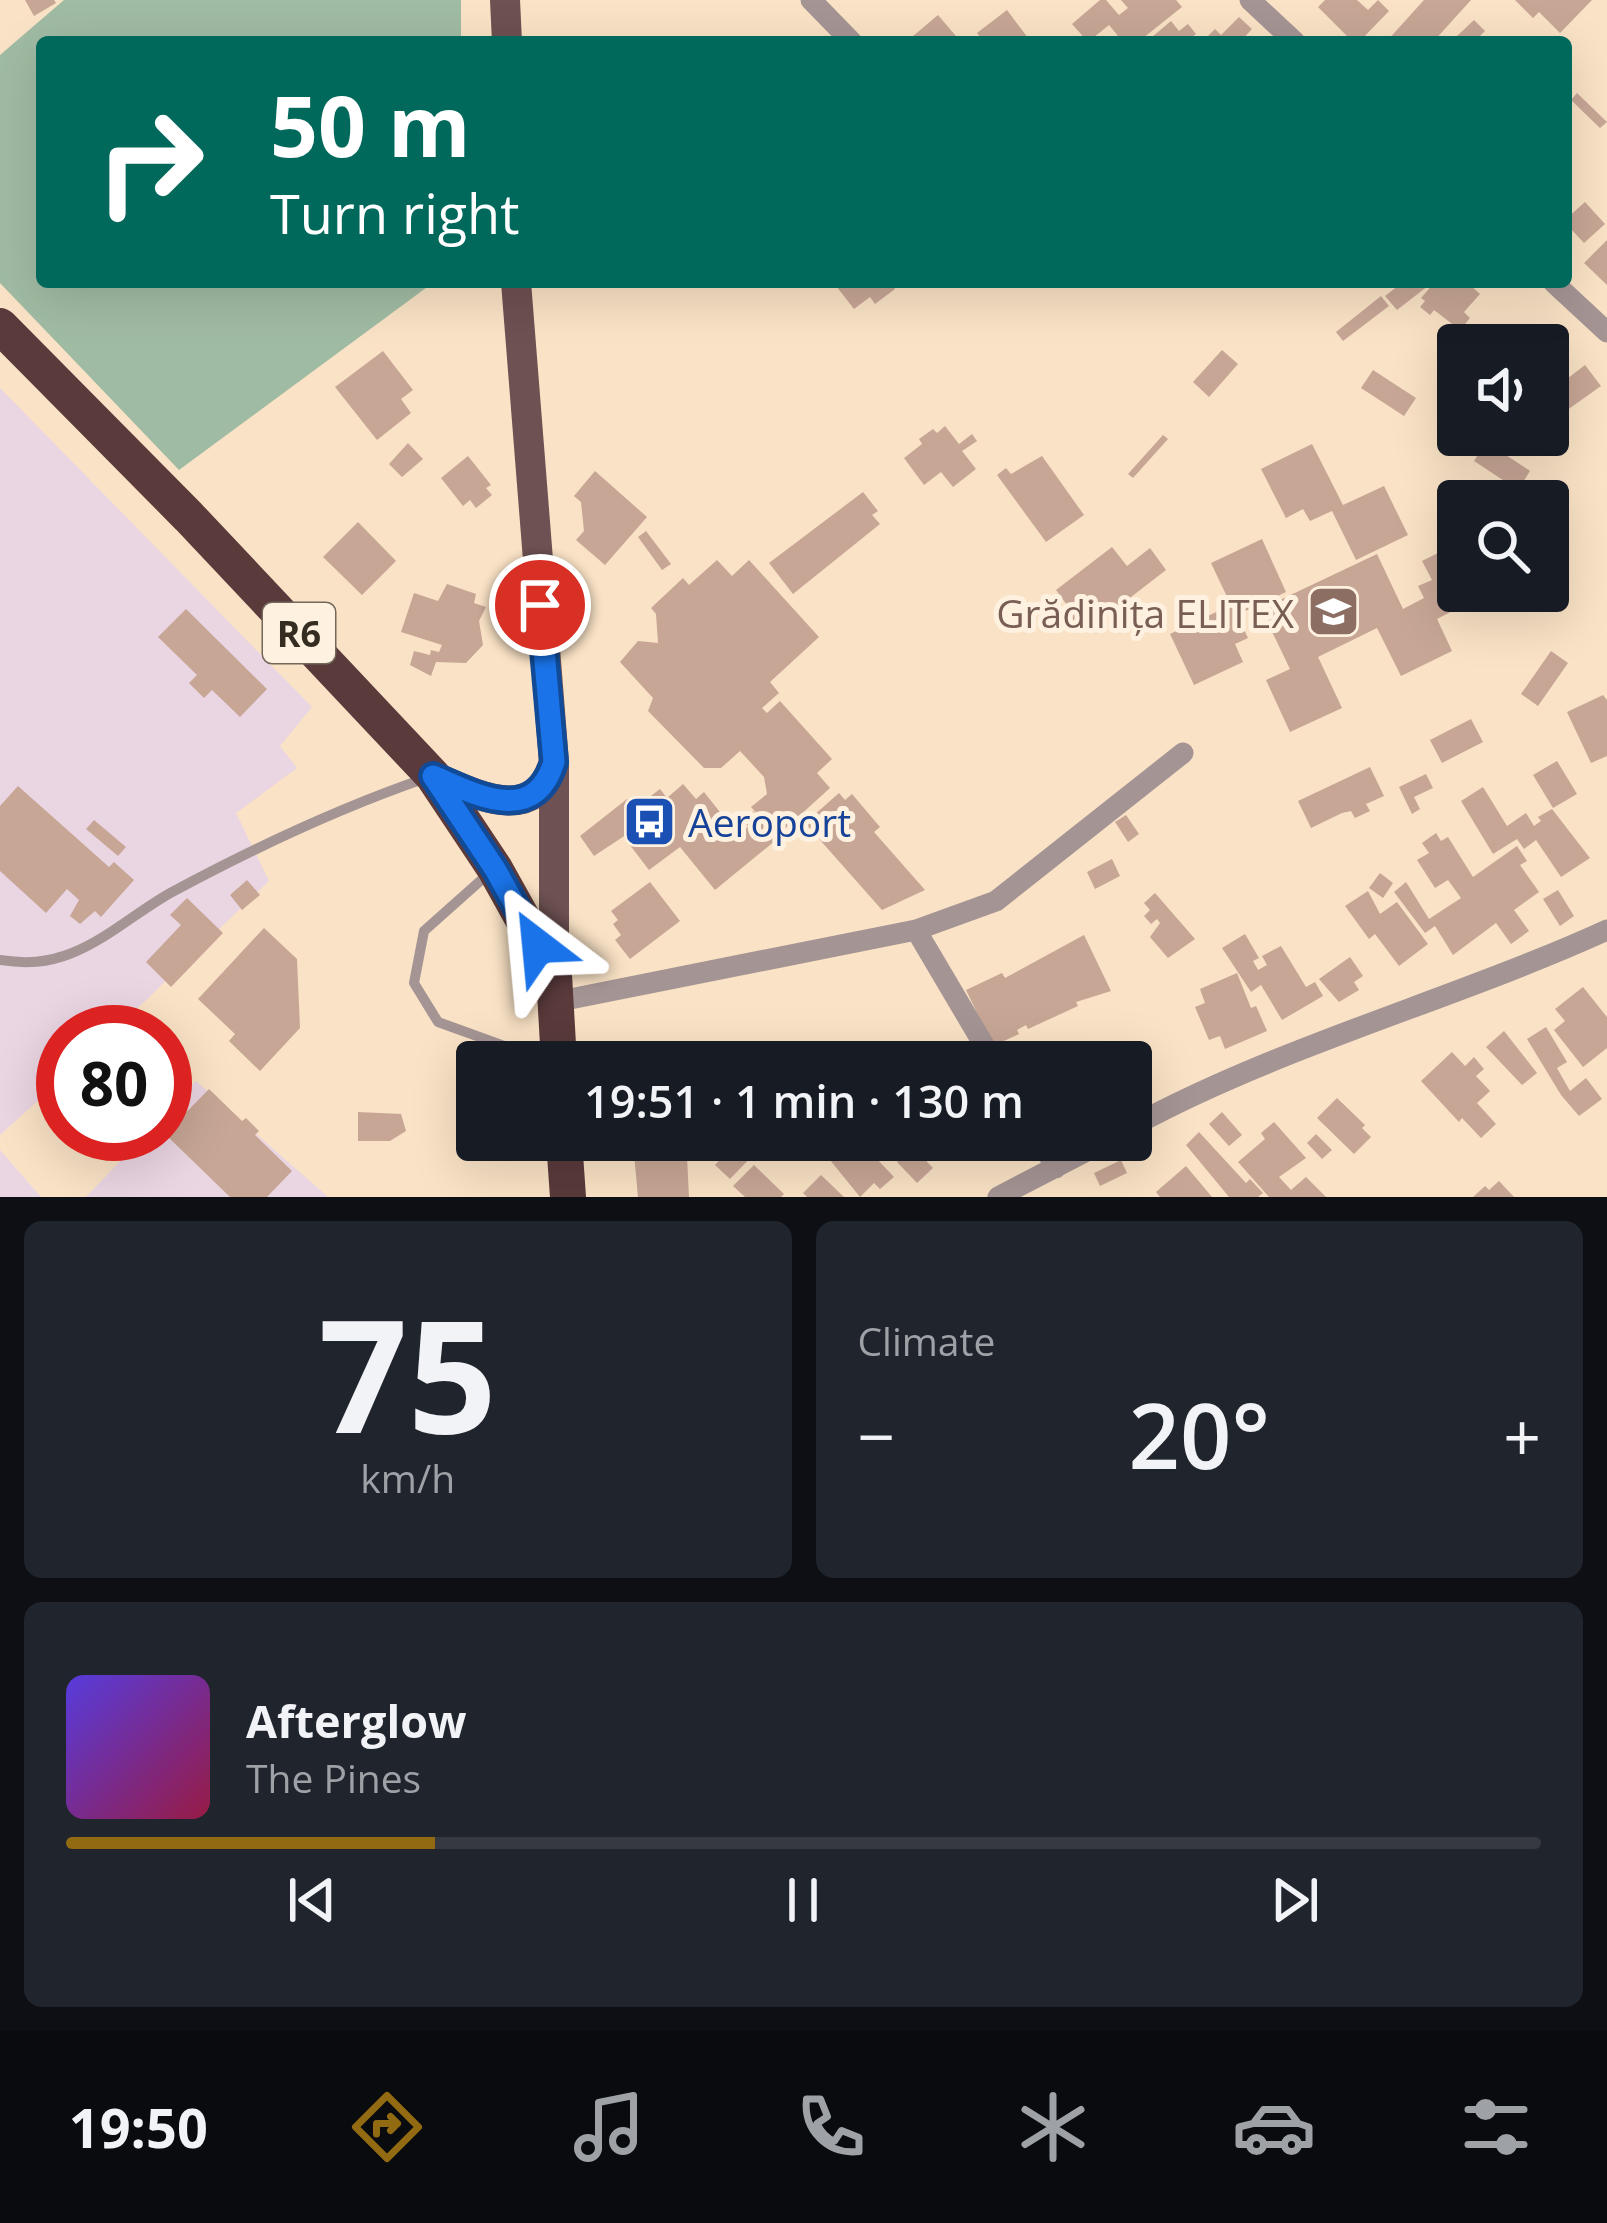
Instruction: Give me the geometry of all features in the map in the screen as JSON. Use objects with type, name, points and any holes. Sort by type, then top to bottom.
[{"type":"highway","name":"R6","points":[[0,326],[190,517],[433,776],[495,869],[555,988],[558,1041]]},
{"type":"highway","points":[[565,1161],[568,1197]]},
{"type":"main road","points":[[506,0],[507,36]]},
{"type":"main road","points":[[516,288],[554,762],[555,988]]},
{"type":"main road","points":[[433,776],[490,799],[517,801],[543,786],[554,762]]},
{"type":"street","points":[[812,0],[845,36]]},
{"type":"street","points":[[1250,0],[1289,36]]},
{"type":"street","points":[[1559,288],[1607,332]]},
{"type":"street","points":[[555,988],[916,930],[996,901],[1183,753]]},
{"type":"street","points":[[916,930],[982,1041]]},
{"type":"street","points":[[1152,1118],[1329,1039],[1607,930]]},
{"type":"street","points":[[1052,1161],[1056,1168]]},
{"type":"street","points":[[998,1197],[1069,1161]]},
{"type":"lane","points":[[0,960],[29,965],[74,953],[170,893],[328,814],[433,776]]},
{"type":"lane","points":[[491,1041],[438,1022],[414,983],[424,932],[495,869]]},
{"type":"shaded area","points":[[0,388],[312,707],[280,746],[297,768],[236,813],[269,881],[141,1005],[36,1005],[36,1102],[0,1135]]},
{"type":"shaded area","points":[[196,1081],[328,1197],[86,1197],[120,1161],[192,1161],[192,1085]]},
{"type":"shaded area","points":[[0,1150],[41,1197],[0,1197]]},
{"type":"green space","points":[[64,0],[461,0],[461,36],[36,36],[36,288],[426,288],[179,470],[0,283],[0,55]]},
{"type":"building","points":[[25,0],[54,0],[56,3],[34,16]]},
{"type":"building","points":[[1100,0],[1106,0],[1119,15],[1128,8],[1121,0],[1176,0],[1182,7],[1146,36],[1118,36],[1109,25],[1095,36],[1083,36],[1072,24]]},
{"type":"building","points":[[1325,0],[1357,0],[1368,10],[1378,0],[1389,11],[1365,36],[1347,36],[1318,7]]},
{"type":"building","points":[[1424,0],[1471,0],[1438,36],[1391,36]]},
{"type":"building","points":[[1515,0],[1592,0],[1560,33],[1539,12],[1533,18]]},
{"type":"building","points":[[1007,10],[1026,36],[979,36],[977,33]]},
{"type":"building","points":[[938,15],[956,36],[913,36]]},
{"type":"building","points":[[1239,17],[1252,29],[1246,36],[1208,36],[1215,29],[1221,35]]},
{"type":"building","points":[[1474,20],[1485,31],[1480,36],[1457,36]]},
{"type":"building","points":[[1171,21],[1179,31],[1188,24],[1196,34],[1194,36],[1153,36]]},
{"type":"building","points":[[1577,93],[1607,122],[1600,128],[1572,99]]},
{"type":"building","points":[[1585,202],[1605,224],[1584,243],[1572,230],[1572,214]]},
{"type":"building","points":[[1607,240],[1607,285],[1584,263]]},
{"type":"building","points":[[838,288],[895,289],[875,304],[870,297],[854,309]]},
{"type":"building","points":[[1395,288],[1425,288],[1397,310],[1385,296]]},
{"type":"building","points":[[1430,288],[1474,288],[1480,294],[1464,312],[1470,318],[1465,324],[1452,324],[1434,310],[1430,315],[1420,307],[1425,301],[1421,298]]},
{"type":"building","points":[[1381,296],[1389,306],[1343,341],[1336,332]]},
{"type":"building","points":[[1222,350],[1238,364],[1209,397],[1193,382]]},
{"type":"building","points":[[383,351],[413,390],[401,399],[411,413],[377,440],[335,387]]},
{"type":"building","points":[[1585,365],[1601,386],[1569,409],[1569,377]]},
{"type":"building","points":[[1373,370],[1416,398],[1404,416],[1361,388]]},
{"type":"building","points":[[945,426],[959,444],[972,434],[977,441],[962,451],[976,469],[953,487],[941,472],[924,485],[904,458],[922,444],[919,439]]},
{"type":"building","points":[[1163,435],[1168,439],[1133,478],[1128,474]]},
{"type":"building","points":[[408,443],[423,459],[402,477],[389,464]]},
{"type":"building","points":[[1312,444],[1343,505],[1384,486],[1408,535],[1356,560],[1332,511],[1310,521],[1303,509],[1286,518],[1261,469]]},
{"type":"building","points":[[468,456],[491,485],[486,488],[492,495],[476,508],[470,500],[463,506],[441,478]]},
{"type":"building","points":[[1042,456],[1084,515],[1046,542],[997,475],[1006,468],[1011,474]]},
{"type":"building","points":[[1477,456],[1507,456],[1530,471],[1524,480],[1503,480],[1474,461]]},
{"type":"building","points":[[595,471],[647,517],[605,565],[576,540],[584,531],[581,502],[574,496]]},
{"type":"building","points":[[863,492],[878,511],[872,515],[880,524],[793,594],[769,563]]},
{"type":"building","points":[[358,522],[396,561],[362,595],[323,557]]},
{"type":"building","points":[[646,531],[671,564],[662,570],[638,537]]},
{"type":"building","points":[[1262,539],[1286,592],[1237,615],[1248,638],[1235,644],[1243,662],[1194,685],[1170,634],[1231,605],[1211,563]]},
{"type":"building","points":[[1112,547],[1127,566],[1150,548],[1166,570],[1087,631],[1077,618],[1067,625],[1057,612],[1067,605],[1056,590]]},
{"type":"building","points":[[1377,554],[1403,609],[1424,598],[1418,586],[1432,580],[1422,561],[1437,554],[1437,612],[1450,612],[1437,619],[1452,651],[1401,676],[1377,628],[1318,657],[1342,708],[1290,732],[1266,680],[1290,669],[1261,609]]},
{"type":"building","points":[[717,560],[732,576],[749,560],[819,637],[770,682],[779,693],[762,708],[767,713],[780,701],[832,759],[817,773],[830,788],[777,836],[751,807],[767,794],[764,777],[740,751],[721,768],[704,768],[648,711],[653,698],[620,662],[638,641],[658,643],[656,614],[651,608],[683,578],[689,585]]},
{"type":"building","points":[[447,584],[476,594],[474,603],[486,607],[479,621],[483,645],[466,663],[436,662],[431,676],[410,665],[414,651],[430,655],[442,645],[401,632],[414,593],[438,601]]},
{"type":"building","points":[[186,609],[267,689],[240,717],[212,690],[204,698],[189,683],[197,675],[158,637]]},
{"type":"building","points":[[1551,651],[1568,663],[1538,706],[1521,694]]},
{"type":"building","points":[[1603,695],[1607,700],[1607,756],[1591,763],[1567,712]]},
{"type":"building","points":[[1471,719],[1483,742],[1442,763],[1430,740]]},
{"type":"building","points":[[1557,761],[1577,794],[1553,808],[1533,775]]},
{"type":"building","points":[[1370,767],[1384,796],[1366,804],[1370,811],[1355,818],[1351,811],[1342,813],[1311,828],[1298,801]]},
{"type":"building","points":[[1426,774],[1433,788],[1414,797],[1420,809],[1412,814],[1399,787]]},
{"type":"building","points":[[683,784],[696,799],[704,792],[727,821],[734,816],[745,830],[748,826],[742,820],[753,811],[776,840],[715,890],[680,847],[649,870],[626,840],[661,813],[655,815],[647,799],[660,789],[667,798]]},
{"type":"building","points":[[18,786],[109,867],[114,862],[134,880],[101,917],[95,911],[80,924],[70,916],[79,900],[67,889],[46,913],[0,871],[0,806]]},
{"type":"building","points":[[1483,787],[1507,826],[1526,813],[1534,826],[1541,821],[1538,817],[1552,809],[1590,858],[1561,877],[1536,840],[1524,849],[1517,839],[1493,854],[1461,801]]},
{"type":"building","points":[[839,793],[845,800],[852,794],[880,827],[874,832],[925,890],[882,910],[805,823]]},
{"type":"building","points":[[627,799],[637,800],[650,819],[594,856],[580,836]]},
{"type":"building","points":[[1126,815],[1139,834],[1128,842],[1115,822]]},
{"type":"building","points":[[94,820],[126,847],[118,856],[86,829]]},
{"type":"building","points":[[1436,833],[1441,841],[1448,837],[1473,877],[1517,846],[1527,861],[1520,865],[1539,892],[1514,910],[1529,931],[1511,944],[1496,923],[1453,955],[1435,926],[1425,933],[1394,892],[1406,882],[1429,919],[1461,898],[1448,880],[1435,888],[1417,860],[1429,853],[1422,843]]},
{"type":"building","points":[[1112,859],[1120,876],[1095,889],[1087,872]]},
{"type":"building","points":[[1380,873],[1393,883],[1383,898],[1369,888]]},
{"type":"building","points":[[247,880],[260,895],[242,910],[230,895]]},
{"type":"building","points":[[650,882],[680,921],[630,959],[615,940],[621,935],[611,911]]},
{"type":"building","points":[[1558,890],[1574,916],[1560,926],[1543,899]]},
{"type":"building","points":[[1368,891],[1380,914],[1397,902],[1428,944],[1399,966],[1375,934],[1369,939],[1345,906]]},
{"type":"building","points":[[1155,893],[1195,939],[1168,958],[1150,937],[1160,923],[1157,919],[1151,924],[1144,916],[1150,910],[1144,903]]},
{"type":"building","points":[[187,898],[223,933],[171,987],[146,962],[181,925],[170,915]]},
{"type":"building","points":[[264,928],[297,959],[300,1028],[260,1071],[229,1041],[235,1034],[198,999]]},
{"type":"building","points":[[1245,934],[1259,958],[1253,961],[1258,970],[1267,965],[1262,956],[1281,946],[1306,987],[1315,982],[1323,996],[1282,1020],[1261,985],[1251,992],[1222,948]]},
{"type":"building","points":[[1084,935],[1111,991],[1076,1002],[1078,1006],[1028,1029],[1026,1025],[1004,1041],[991,1041],[966,990],[1002,973],[1005,978]]},
{"type":"building","points":[[1350,957],[1363,976],[1354,982],[1359,990],[1339,1002],[1319,979]]},
{"type":"building","points":[[1237,973],[1251,1008],[1256,1006],[1267,1031],[1225,1049],[1220,1036],[1209,1040],[1195,1007],[1205,1003],[1200,989]]},
{"type":"building","points":[[1583,987],[1607,1017],[1607,1048],[1583,1067],[1554,1030],[1565,1021],[1555,1009]]},
{"type":"building","points":[[1546,1027],[1567,1062],[1557,1068],[1570,1091],[1586,1078],[1602,1099],[1579,1116],[1527,1039]]},
{"type":"building","points":[[1504,1031],[1537,1073],[1522,1085],[1486,1047]]},
{"type":"building","points":[[1452,1052],[1465,1066],[1474,1057],[1484,1069],[1476,1076],[1490,1091],[1477,1103],[1496,1124],[1481,1138],[1421,1081]]},
{"type":"building","points":[[209,1089],[242,1121],[246,1118],[259,1131],[255,1135],[292,1171],[267,1197],[230,1197],[192,1160],[192,1106]]},
{"type":"building","points":[[1337,1098],[1371,1137],[1354,1154],[1317,1118]]},
{"type":"building","points":[[358,1112],[401,1114],[406,1131],[390,1141],[358,1141]]},
{"type":"building","points":[[1222,1112],[1242,1135],[1229,1146],[1209,1124]]},
{"type":"building","points":[[1274,1122],[1306,1158],[1279,1177],[1291,1190],[1306,1177],[1326,1197],[1269,1197],[1238,1162],[1265,1139],[1261,1133]]},
{"type":"building","points":[[1199,1132],[1246,1183],[1250,1179],[1263,1193],[1229,1197],[1186,1145]]},
{"type":"building","points":[[1316,1134],[1332,1150],[1322,1159],[1307,1143]]},
{"type":"building","points":[[635,1161],[687,1161],[689,1197],[638,1197]]},
{"type":"building","points":[[719,1161],[747,1161],[730,1179],[715,1165]]},
{"type":"building","points":[[831,1161],[879,1161],[894,1177],[880,1189],[874,1183],[860,1197]]},
{"type":"building","points":[[926,1161],[933,1168],[917,1183],[897,1162]]},
{"type":"building","points":[[1121,1161],[1127,1173],[1100,1186],[1094,1173]]},
{"type":"building","points":[[754,1165],[784,1194],[781,1197],[745,1197],[733,1186]]},
{"type":"building","points":[[1186,1166],[1212,1197],[1160,1197],[1156,1192]]},
{"type":"building","points":[[821,1175],[844,1197],[807,1197],[803,1193]]},
{"type":"building","points":[[1499,1181],[1514,1197],[1473,1197],[1485,1186],[1489,1190]]},
{"type":"place","name":"Grădinița ELITEX","points":[[1333,612]]},
{"type":"place","name":"Aeroport","points":[[649,821]]},
{"type":"route","points":[[538,946],[495,869],[433,776],[505,802],[530,796],[543,786],[554,762],[540,605]]}]
